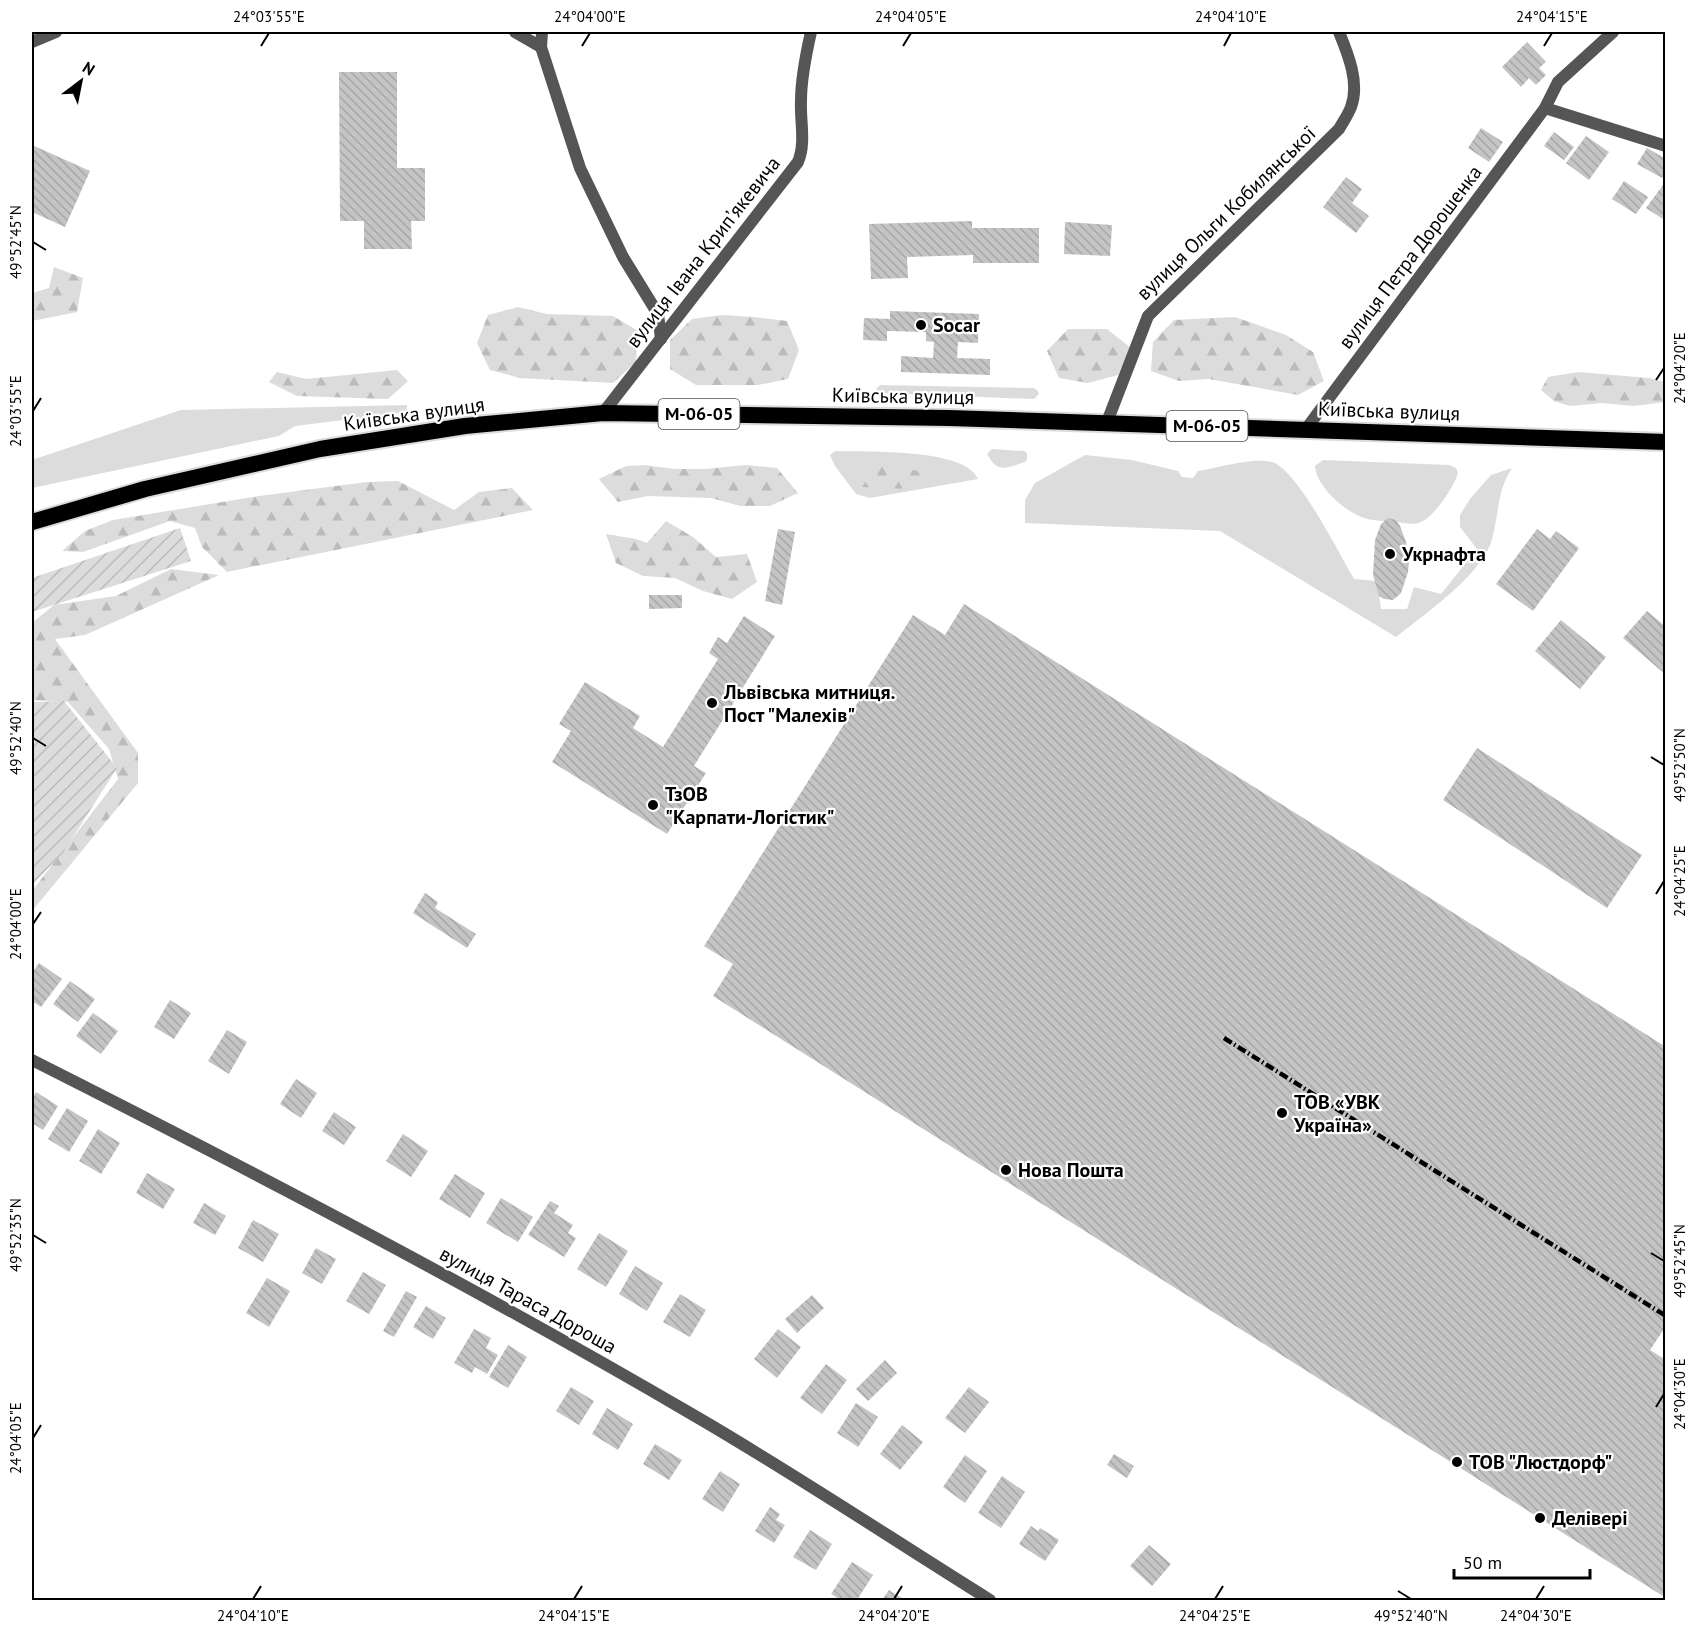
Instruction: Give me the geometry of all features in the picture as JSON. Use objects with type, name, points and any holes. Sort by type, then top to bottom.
[{"type":"highway","name":"Київська вулиця","points":[[32,522],[145,489],[320,449],[465,426],[603,413],[1107,422],[1665,442]]},
{"type":"street","points":[[32,42],[56,32]]},
{"type":"street","points":[[515,32],[541,47]]},
{"type":"street","points":[[542,32],[541,47],[580,168],[623,257],[658,314],[661,339]]},
{"type":"street","name":"вулиця Івана Крипʼякевича","points":[[603,413],[798,162],[802,152],[801,102],[805,58],[811,32]]},
{"type":"street","name":"вулиця Ольги Кобилянської","points":[[1107,422],[1148,316],[1340,129],[1352,107],[1354,84],[1339,32]]},
{"type":"street","name":"вулиця Петра Дорошенка","points":[[1306,429],[1545,108],[1558,82],[1613,32]]},
{"type":"street","points":[[1545,108],[1665,146]]},
{"type":"street","name":"вулиця Тараса Дороша","points":[[32,1060],[225,1158],[467,1287],[696,1417],[990,1600]]},
{"type":"green space","points":[[54,267],[83,278],[77,312],[32,321],[32,293],[49,288]]},
{"type":"green space","points":[[518,307],[547,314],[613,316],[638,331],[636,362],[613,383],[520,378],[490,370],[477,343],[488,315]]},
{"type":"green space","points":[[722,315],[787,321],[799,350],[788,379],[758,385],[696,385],[670,369],[670,340],[692,319]]},
{"type":"green space","points":[[1235,317],[1286,335],[1313,352],[1324,381],[1298,395],[1209,379],[1179,381],[1151,371],[1153,342],[1174,320]]},
{"type":"green space","points":[[1068,329],[1107,329],[1131,348],[1118,375],[1088,383],[1059,378],[1047,351]]},
{"type":"green space","points":[[397,370],[408,381],[388,399],[297,396],[269,382],[277,372],[306,379]]},
{"type":"green space","points":[[1578,372],[1649,378],[1665,382],[1665,402],[1634,406],[1602,403],[1570,406],[1554,401],[1541,390],[1548,377]]},
{"type":"green space","points":[[880,385],[1034,388],[1039,394],[1034,399],[880,393],[876,389]]},
{"type":"green space","points":[[407,405],[407,412],[295,426],[279,436],[32,488],[32,460],[181,410]]},
{"type":"green space","points":[[992,449],[1024,451],[1027,453],[1027,459],[1025,462],[1012,466],[999,467],[987,454]]},
{"type":"green space","points":[[835,451],[890,452],[935,457],[970,469],[978,479],[870,498],[856,494],[835,466],[830,455]]},
{"type":"green space","points":[[1085,455],[1132,460],[1178,471],[1182,477],[1193,478],[1198,471],[1245,462],[1272,462],[1282,468],[1305,496],[1354,579],[1377,581],[1381,609],[1407,609],[1414,587],[1441,594],[1477,549],[1460,527],[1460,515],[1470,499],[1491,475],[1512,468],[1501,494],[1492,539],[1477,566],[1451,593],[1396,637],[1220,531],[1025,523],[1025,500],[1035,483]]},
{"type":"green space","points":[[1323,460],[1449,465],[1456,468],[1458,473],[1449,492],[1433,513],[1420,523],[1413,524],[1364,518],[1348,510],[1320,482],[1315,466]]},
{"type":"green space","points":[[849,464],[895,467],[922,472],[928,484],[913,489],[862,487]]},
{"type":"green space","points":[[644,465],[675,469],[745,465],[777,468],[798,493],[770,506],[740,506],[711,498],[648,496],[618,502],[599,479],[626,466]]},
{"type":"green space","points":[[398,481],[454,510],[479,492],[512,488],[533,510],[227,572],[202,547],[195,528],[170,521],[83,552],[62,551],[85,531],[113,520],[259,496],[367,482]]},
{"type":"green space","points":[[666,521],[693,537],[716,557],[747,554],[757,582],[732,599],[703,591],[675,578],[643,576],[616,563],[606,534],[647,543]]},
{"type":"green space","points":[[180,528],[191,561],[32,612],[32,578]]},
{"type":"green space","points":[[171,569],[219,575],[85,635],[55,639],[138,753],[138,783],[32,911],[32,891],[118,779],[109,749],[68,702],[32,700],[32,623],[54,605],[116,596]]},
{"type":"green space","points":[[64,701],[117,768],[63,853],[32,885],[32,702]]},
{"type":"building","points":[[1527,42],[1546,62],[1539,68],[1546,75],[1536,85],[1529,78],[1521,87],[1502,67]]},
{"type":"building","points":[[339,72],[397,72],[397,168],[425,168],[425,221],[411,221],[412,249],[364,249],[364,221],[340,221]]},
{"type":"building","points":[[1481,128],[1503,142],[1489,162],[1468,148]]},
{"type":"building","points":[[1554,132],[1574,147],[1564,160],[1544,146]]},
{"type":"building","points":[[1586,136],[1609,152],[1589,180],[1566,163]]},
{"type":"building","points":[[32,145],[90,171],[65,227],[32,212]]},
{"type":"building","points":[[1647,148],[1666,159],[1666,171],[1662,178],[1637,164]]},
{"type":"building","points":[[1346,177],[1362,189],[1352,203],[1369,216],[1356,233],[1323,207]]},
{"type":"building","points":[[1624,181],[1648,197],[1636,214],[1612,199]]},
{"type":"building","points":[[1666,181],[1666,221],[1646,208]]},
{"type":"building","points":[[972,221],[972,228],[1039,228],[1039,263],[973,263],[973,255],[907,257],[908,278],[871,279],[869,224]]},
{"type":"building","points":[[1065,222],[1112,225],[1110,256],[1064,254]]},
{"type":"building","name":"Socar","points":[[890,311],[979,314],[978,343],[958,342],[957,358],[990,359],[990,375],[901,372],[901,356],[933,358],[934,342],[926,341],[926,332],[887,331],[887,341],[863,340],[864,318],[890,319]]},
{"type":"building","name":"Укрнафта","points":[[1388,518],[1396,520],[1400,526],[1406,542],[1409,561],[1401,593],[1393,600],[1379,596],[1373,575],[1375,540],[1381,524]]},
{"type":"building","points":[[778,529],[795,532],[782,605],[765,601]]},
{"type":"building","points":[[1537,529],[1550,539],[1556,531],[1579,548],[1533,611],[1496,584]]},
{"type":"building","points":[[649,595],[682,595],[682,608],[649,609]]},
{"type":"building","name":"ТОВ «УВК Україна»","points":[[964,604],[1666,1047],[1666,1326],[1650,1350],[1666,1360],[1666,1598],[713,996],[733,964],[704,946],[913,615],[945,635]]},
{"type":"building","points":[[1647,611],[1666,627],[1666,675],[1623,638]]},
{"type":"building","points":[[744,616],[775,636],[694,766],[706,773],[667,834],[552,762],[571,731],[559,724],[585,682],[640,716],[633,728],[663,747],[718,659],[709,653],[718,637],[727,643]]},
{"type":"building","points":[[1561,620],[1606,657],[1580,689],[1535,651]]},
{"type":"building","points":[[1477,748],[1642,855],[1607,908],[1443,800]]},
{"type":"building","points":[[425,893],[438,902],[435,908],[476,934],[467,948],[413,913]]},
{"type":"building","points":[[39,963],[62,979],[41,1007],[32,1001],[32,973]]},
{"type":"building","points":[[70,981],[95,999],[78,1022],[53,1004]]},
{"type":"building","points":[[170,1000],[191,1013],[174,1039],[154,1027]]},
{"type":"building","points":[[93,1013],[118,1031],[101,1054],[76,1036]]},
{"type":"building","points":[[227,1030],[247,1042],[229,1074],[208,1061]]},
{"type":"building","points":[[296,1079],[317,1093],[301,1118],[280,1104]]},
{"type":"building","points":[[36,1092],[58,1106],[43,1130],[32,1123],[32,1099]]},
{"type":"building","points":[[67,1108],[88,1121],[69,1152],[48,1139]]},
{"type":"building","points":[[334,1112],[356,1127],[344,1145],[322,1131]]},
{"type":"building","points":[[98,1129],[120,1143],[101,1174],[79,1161]]},
{"type":"building","points":[[403,1134],[428,1151],[411,1177],[386,1161]]},
{"type":"building","points":[[147,1173],[175,1189],[163,1209],[136,1193]]},
{"type":"building","points":[[455,1174],[485,1193],[470,1218],[439,1199]]},
{"type":"building","points":[[501,1198],[533,1217],[518,1242],[486,1223]]},
{"type":"building","points":[[550,1201],[559,1206],[554,1213],[573,1225],[568,1233],[576,1238],[564,1257],[528,1235]]},
{"type":"building","points":[[204,1203],[226,1216],[215,1235],[193,1223]]},
{"type":"building","points":[[253,1220],[279,1234],[263,1262],[238,1248]]},
{"type":"building","points":[[599,1233],[628,1251],[606,1287],[577,1269]]},
{"type":"building","points":[[316,1248],[336,1259],[322,1284],[302,1273]]},
{"type":"building","points":[[635,1266],[663,1283],[647,1311],[619,1294]]},
{"type":"building","points":[[363,1272],[386,1285],[369,1314],[346,1301]]},
{"type":"building","points":[[267,1278],[290,1291],[269,1327],[246,1313]]},
{"type":"building","points":[[406,1291],[417,1297],[394,1337],[383,1331]]},
{"type":"building","points":[[680,1294],[706,1310],[690,1337],[663,1322]]},
{"type":"building","points":[[812,1295],[824,1308],[797,1333],[785,1319]]},
{"type":"building","points":[[426,1306],[446,1318],[433,1339],[413,1327]]},
{"type":"building","points":[[474,1329],[491,1338],[486,1348],[498,1355],[487,1374],[475,1367],[472,1373],[454,1363]]},
{"type":"building","points":[[778,1329],[801,1347],[777,1378],[754,1359]]},
{"type":"building","points":[[508,1345],[527,1357],[508,1388],[489,1377]]},
{"type":"building","points":[[885,1360],[897,1373],[868,1401],[856,1389]]},
{"type":"building","points":[[826,1364],[847,1380],[822,1414],[800,1398]]},
{"type":"building","points":[[571,1387],[594,1401],[579,1425],[556,1411]]},
{"type":"building","points":[[969,1387],[989,1402],[965,1433],[945,1418]]},
{"type":"building","points":[[856,1403],[878,1417],[858,1447],[837,1433]]},
{"type":"building","points":[[607,1408],[633,1424],[618,1450],[592,1434]]},
{"type":"building","points":[[902,1425],[923,1442],[900,1470],[880,1454]]},
{"type":"building","points":[[655,1444],[682,1460],[669,1480],[643,1464]]},
{"type":"building","points":[[1114,1454],[1134,1466],[1127,1478],[1107,1465]]},
{"type":"building","points":[[965,1455],[987,1471],[965,1503],[943,1487]]},
{"type":"building","points":[[720,1471],[740,1484],[723,1512],[702,1499]]},
{"type":"building","points":[[1002,1476],[1025,1492],[1001,1528],[978,1513]]},
{"type":"building","points":[[770,1507],[780,1514],[776,1520],[785,1525],[774,1543],[755,1531]]},
{"type":"building","points":[[1031,1526],[1038,1531],[1040,1528],[1059,1540],[1045,1561],[1019,1544]]},
{"type":"building","points":[[810,1530],[832,1544],[816,1570],[793,1557]]},
{"type":"building","points":[[1149,1545],[1171,1564],[1152,1586],[1130,1566]]},
{"type":"building","points":[[852,1562],[873,1575],[857,1600],[841,1600],[831,1594]]},
{"type":"building","points":[[889,1590],[905,1600],[882,1600]]},
{"type":"railway","points":[[1224,1038],[1666,1316]]},
{"type":"place","name":"Socar","points":[[921,325]]},
{"type":"place","name":"Укрнафта","points":[[1390,554]]},
{"type":"place","name":"Львівська митниця. Пост \"Малехів\"","points":[[712,703]]},
{"type":"place","name":"ТзОВ \"Карпати-Логістик\"","points":[[653,805]]},
{"type":"place","name":"ТОВ «УВК Україна»","points":[[1282,1113]]},
{"type":"place","name":"Нова Пошта","points":[[1006,1170]]},
{"type":"place","name":"ТОВ \"Люстдорф\"","points":[[1457,1462]]},
{"type":"place","name":"Делівері","points":[[1540,1518]]}]
